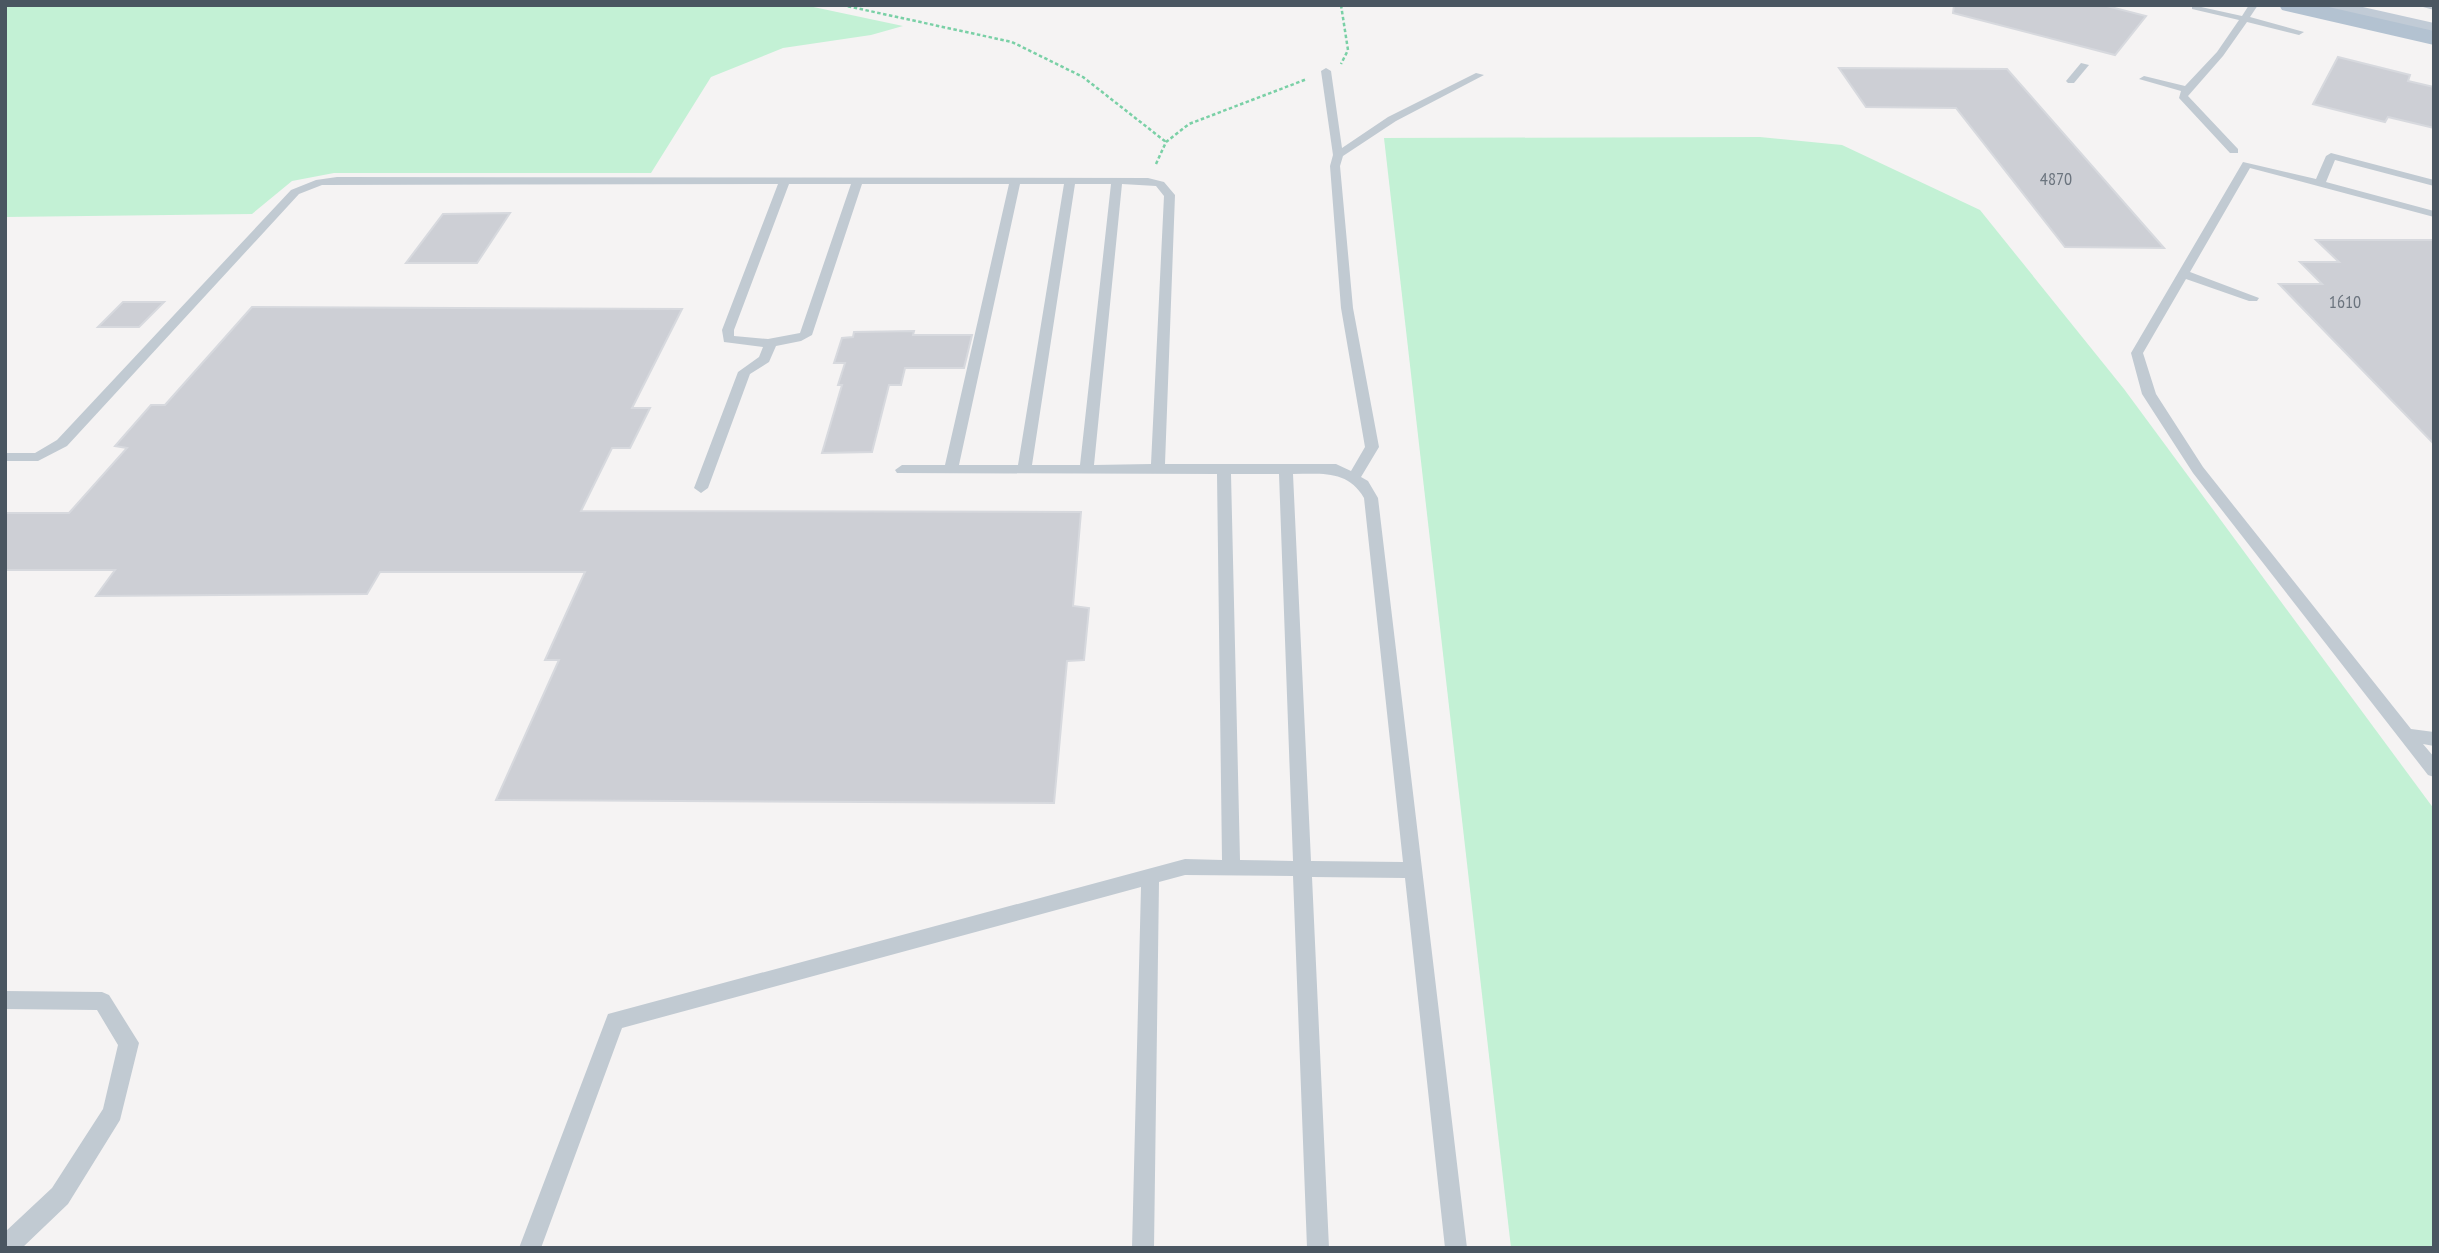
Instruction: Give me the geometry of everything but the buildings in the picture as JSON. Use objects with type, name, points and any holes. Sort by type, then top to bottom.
[{"type":"main road","points":[[2290,5],[2434,38]]},
{"type":"main road","points":[[2324,5],[2434,29]]},
{"type":"main road","points":[[2337,5],[2434,29]]},
{"type":"lane","points":[[2234,151],[2183,96],[2220,54],[2254,5]]},
{"type":"lane","points":[[2426,5],[2434,7]]},
{"type":"lane","points":[[2195,7],[2299,32]]},
{"type":"lane","points":[[2071,81],[2084,65]]},
{"type":"lane","points":[[1326,71],[1338,155],[1335,166],[1347,308],[1372,447],[1354,477]]},
{"type":"lane","points":[[1338,155],[1392,119],[1479,75]]},
{"type":"lane","points":[[2144,79],[2187,90]]},
{"type":"lane","points":[[2320,184],[2331,156],[2434,183]]},
{"type":"lane","points":[[2434,214],[2247,164],[2137,353],[2149,394],[2198,470],[2434,769]]},
{"type":"lane","points":[[785,180],[728,330],[728,339],[791,342],[806,335],[858,180]]},
{"type":"lane","points":[[951,470],[1015,181]]},
{"type":"lane","points":[[1024,470],[1070,181]]},
{"type":"lane","points":[[1086,470],[1117,181]]},
{"type":"lane","points":[[5,457],[38,457],[62,443],[295,192],[320,182],[1148,181],[1160,184],[1170,195],[1158,469]]},
{"type":"lane","points":[[2183,274],[2253,298]]},
{"type":"lane","points":[[701,488],[744,372],[764,359],[772,342]]},
{"type":"lane","points":[[1286,468],[1318,1248]]},
{"type":"lane","points":[[1224,469],[1231,868]]},
{"type":"lane","points":[[902,470],[1336,469],[1363,484],[1371,498],[1456,1248]]},
{"type":"lane","points":[[2407,735],[2434,739]]},
{"type":"lane","points":[[530,1248],[615,1021],[1185,867],[1413,870]]},
{"type":"lane","points":[[1143,1248],[1150,877]]},
{"type":"lane","points":[[5,1000],[102,1001],[129,1043],[113,1113],[60,1196],[5,1248]]},
{"type":"path","points":[[842,5],[1012,42],[1083,77],[1166,142]]},
{"type":"path","points":[[1148,181],[1166,142],[1189,124],[1326,71],[1345,61],[1348,50],[1341,5]]},
{"type":"green space","points":[[5,5],[804,5],[903,26],[871,35],[783,48],[711,77],[651,173],[334,173],[292,181],[252,214],[5,217]]},
{"type":"green space","points":[[1760,137],[1842,145],[1980,210],[2124,389],[2434,809],[2434,1248],[1511,1248],[1384,138]]}]
